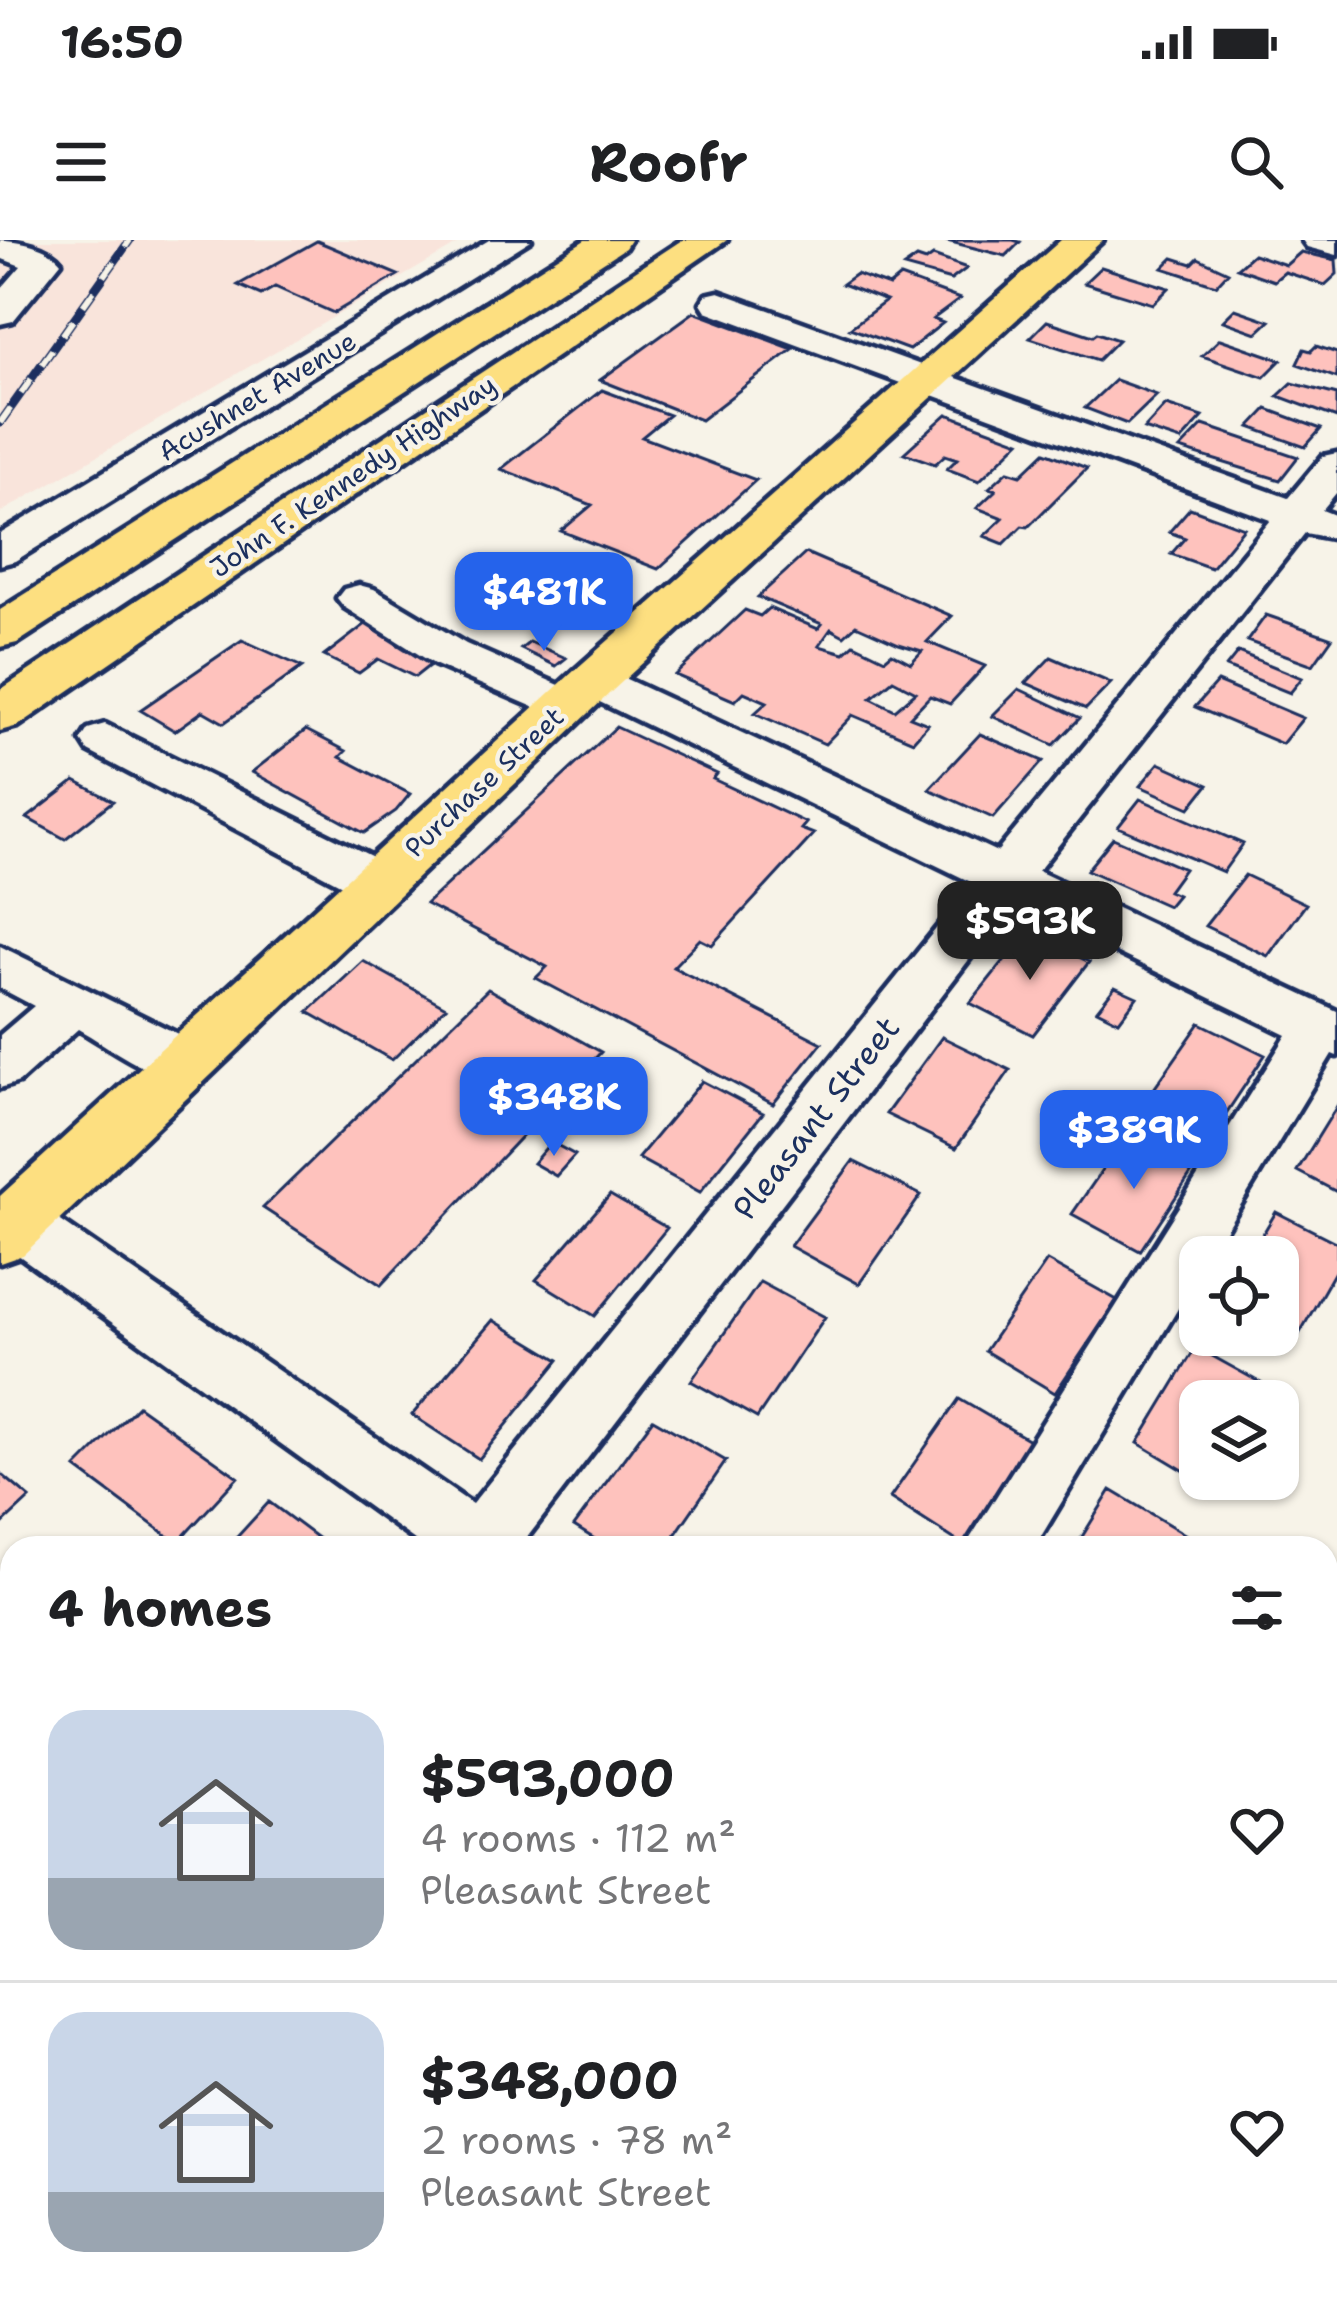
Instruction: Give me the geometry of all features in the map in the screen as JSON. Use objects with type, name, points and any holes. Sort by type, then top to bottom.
[{"type":"main road","name":"John F. Kennedy Highway","points":[[0,632],[611,240]]},
{"type":"main road","name":"John F. Kennedy Highway","points":[[0,714],[708,240]]},
{"type":"main road","name":"Purchase Street","points":[[7,1228],[579,694],[1084,240]]},
{"type":"street","name":"Acushnet Avenue","points":[[0,552],[514,240]]},
{"type":"street","points":[[1319,240],[1337,245]]},
{"type":"street","points":[[0,246],[44,262],[0,313]]},
{"type":"street","points":[[719,303],[1317,522]]},
{"type":"street","name":"Pleasant Street","points":[[488,1536],[1007,875],[1317,522],[1337,465]]},
{"type":"street","points":[[359,598],[450,653],[579,694],[1007,875],[1329,1031],[1006,1536]]},
{"type":"street","points":[[105,740],[377,881]]},
{"type":"street","points":[[0,965],[183,1061]]},
{"type":"street","points":[[0,1067],[73,1002]]},
{"type":"street","points":[[7,1228],[461,1536]]},
{"type":"shaded area","points":[[0,240],[465,240],[0,513]]},
{"type":"building","points":[[943,240],[1013,240],[1020,242],[1006,256]]},
{"type":"building","points":[[317,241],[398,275],[334,313],[275,287],[261,295],[238,285]]},
{"type":"building","points":[[1301,252],[1336,260],[1337,274],[1325,285],[1285,272],[1274,281],[1237,268],[1253,254],[1286,265]]},
{"type":"building","points":[[933,256],[967,268],[951,280],[904,267],[917,258],[926,261]]},
{"type":"building","points":[[1173,258],[1192,264],[1198,258],[1228,272],[1216,285],[1163,268]]},
{"type":"building","points":[[1101,267],[1169,288],[1153,304],[1084,283]]},
{"type":"building","points":[[856,274],[889,286],[900,277],[960,299],[933,319],[943,323],[909,350],[850,328],[886,301],[842,284]]},
{"type":"building","points":[[1235,309],[1270,321],[1257,333],[1223,321]]},
{"type":"building","points":[[694,312],[793,349],[701,420],[600,380]]},
{"type":"building","points":[[1047,321],[1118,340],[1098,360],[1030,338]]},
{"type":"building","points":[[1220,339],[1281,360],[1264,377],[1202,356]]},
{"type":"building","points":[[1316,346],[1337,353],[1337,378],[1297,364],[1304,349],[1311,351]]},
{"type":"building","points":[[1115,380],[1157,395],[1127,424],[1085,408]]},
{"type":"building","points":[[1292,383],[1337,395],[1337,418],[1278,396]]},
{"type":"building","points":[[602,390],[669,415],[642,437],[756,480],[658,569],[561,531],[592,505],[501,469]]},
{"type":"building","points":[[1166,405],[1203,417],[1181,441],[1144,429]]},
{"type":"building","points":[[1267,409],[1321,429],[1305,447],[1250,427]]},
{"type":"building","points":[[947,414],[1020,441],[979,481],[947,469],[957,459],[945,455],[935,464],[904,453]]},
{"type":"building","points":[[1203,425],[1298,457],[1280,480],[1180,449]]},
{"type":"building","points":[[1045,452],[1087,468],[1028,527],[1022,526],[1004,544],[984,536],[1003,518],[977,508],[996,490],[989,488],[1008,471],[1021,475]]},
{"type":"building","points":[[1190,508],[1244,528],[1211,568],[1171,554],[1185,538],[1169,532]]},
{"type":"building","points":[[806,553],[952,616],[927,642],[985,666],[950,704],[930,696],[910,717],[928,724],[913,741],[853,715],[825,744],[755,713],[767,702],[744,692],[735,701],[675,675],[745,610],[760,616],[769,608],[818,629],[822,624],[758,597]],"holes":[[[856,625],[899,644],[922,651],[911,663],[892,653],[885,659],[854,644],[844,653],[819,646],[831,629],[844,636]],[[893,680],[916,692],[895,710],[871,698]]]},
{"type":"building","points":[[1266,615],[1332,638],[1313,665],[1247,641]]},
{"type":"building","points":[[367,623],[439,658],[415,677],[378,659],[359,673],[324,656]]},
{"type":"building","points":[[242,640],[302,667],[224,723],[203,711],[175,731],[140,710]]},
{"type":"building","points":[[530,642],[566,658],[556,666],[521,649]]},
{"type":"building","points":[[1238,652],[1302,678],[1290,693],[1226,667]]},
{"type":"building","points":[[1051,657],[1111,683],[1086,709],[1026,683]]},
{"type":"building","points":[[1217,682],[1303,718],[1282,744],[1195,707]]},
{"type":"building","points":[[1019,689],[1080,718],[1054,745],[992,716]]},
{"type":"building","points":[[616,727],[717,774],[713,779],[806,823],[801,829],[814,834],[712,945],[700,939],[673,967],[822,1043],[773,1104],[536,978],[547,967],[426,904]]},
{"type":"building","points":[[306,730],[346,751],[340,757],[410,794],[396,811],[364,833],[252,772]]},
{"type":"building","points":[[980,734],[1043,761],[993,818],[929,789]]},
{"type":"building","points":[[1159,763],[1208,785],[1190,808],[1140,786]]},
{"type":"building","points":[[75,781],[113,801],[65,839],[27,818]]},
{"type":"building","points":[[1140,799],[1243,844],[1223,872],[1118,827]]},
{"type":"building","points":[[1113,838],[1184,869],[1168,891],[1177,895],[1168,906],[1087,870]]},
{"type":"building","points":[[1245,875],[1306,904],[1268,956],[1205,926]]},
{"type":"building","points":[[1027,932],[1089,962],[1033,1035],[970,1003]]},
{"type":"building","points":[[363,961],[446,1007],[392,1060],[308,1012]]},
{"type":"building","points":[[1115,987],[1137,997],[1119,1021],[1097,1010]]},
{"type":"building","points":[[488,989],[601,1052],[381,1285],[263,1208]]},
{"type":"building","points":[[1200,1023],[1265,1055],[1215,1130],[1149,1096]]},
{"type":"building","points":[[942,1037],[1010,1070],[956,1148],[886,1114]]},
{"type":"building","points":[[702,1081],[763,1113],[700,1192],[638,1158]]},
{"type":"building","points":[[1337,1106],[1337,1192],[1297,1171]]},
{"type":"building","points":[[1128,1133],[1195,1168],[1140,1251],[1072,1214]]},
{"type":"building","points":[[551,1142],[575,1155],[556,1176],[533,1163]]},
{"type":"building","points":[[853,1161],[921,1195],[859,1284],[790,1246]]},
{"type":"building","points":[[610,1195],[667,1228],[595,1316],[536,1280]]},
{"type":"building","points":[[1276,1212],[1337,1243],[1337,1268],[1299,1334],[1299,1236],[1262,1236]]},
{"type":"building","points":[[1047,1261],[1117,1300],[1055,1393],[985,1351]]},
{"type":"building","points":[[760,1282],[825,1317],[757,1418],[691,1381]]},
{"type":"building","points":[[493,1320],[559,1360],[479,1459],[412,1415]]},
{"type":"building","points":[[1191,1356],[1212,1356],[1256,1380],[1179,1380],[1179,1468],[1138,1443]]},
{"type":"building","points":[[959,1399],[1031,1441],[969,1536],[949,1536],[890,1498]]},
{"type":"building","points":[[138,1406],[238,1477],[183,1536],[168,1536],[76,1468]]},
{"type":"building","points":[[653,1419],[726,1461],[674,1536],[590,1536],[574,1526]]},
{"type":"building","points":[[0,1473],[30,1498],[0,1526]]},
{"type":"building","points":[[1111,1490],[1188,1536],[1082,1536]]},
{"type":"building","points":[[269,1502],[315,1536],[238,1536]]},
{"type":"railway","points":[[0,423],[130,240]]}]
